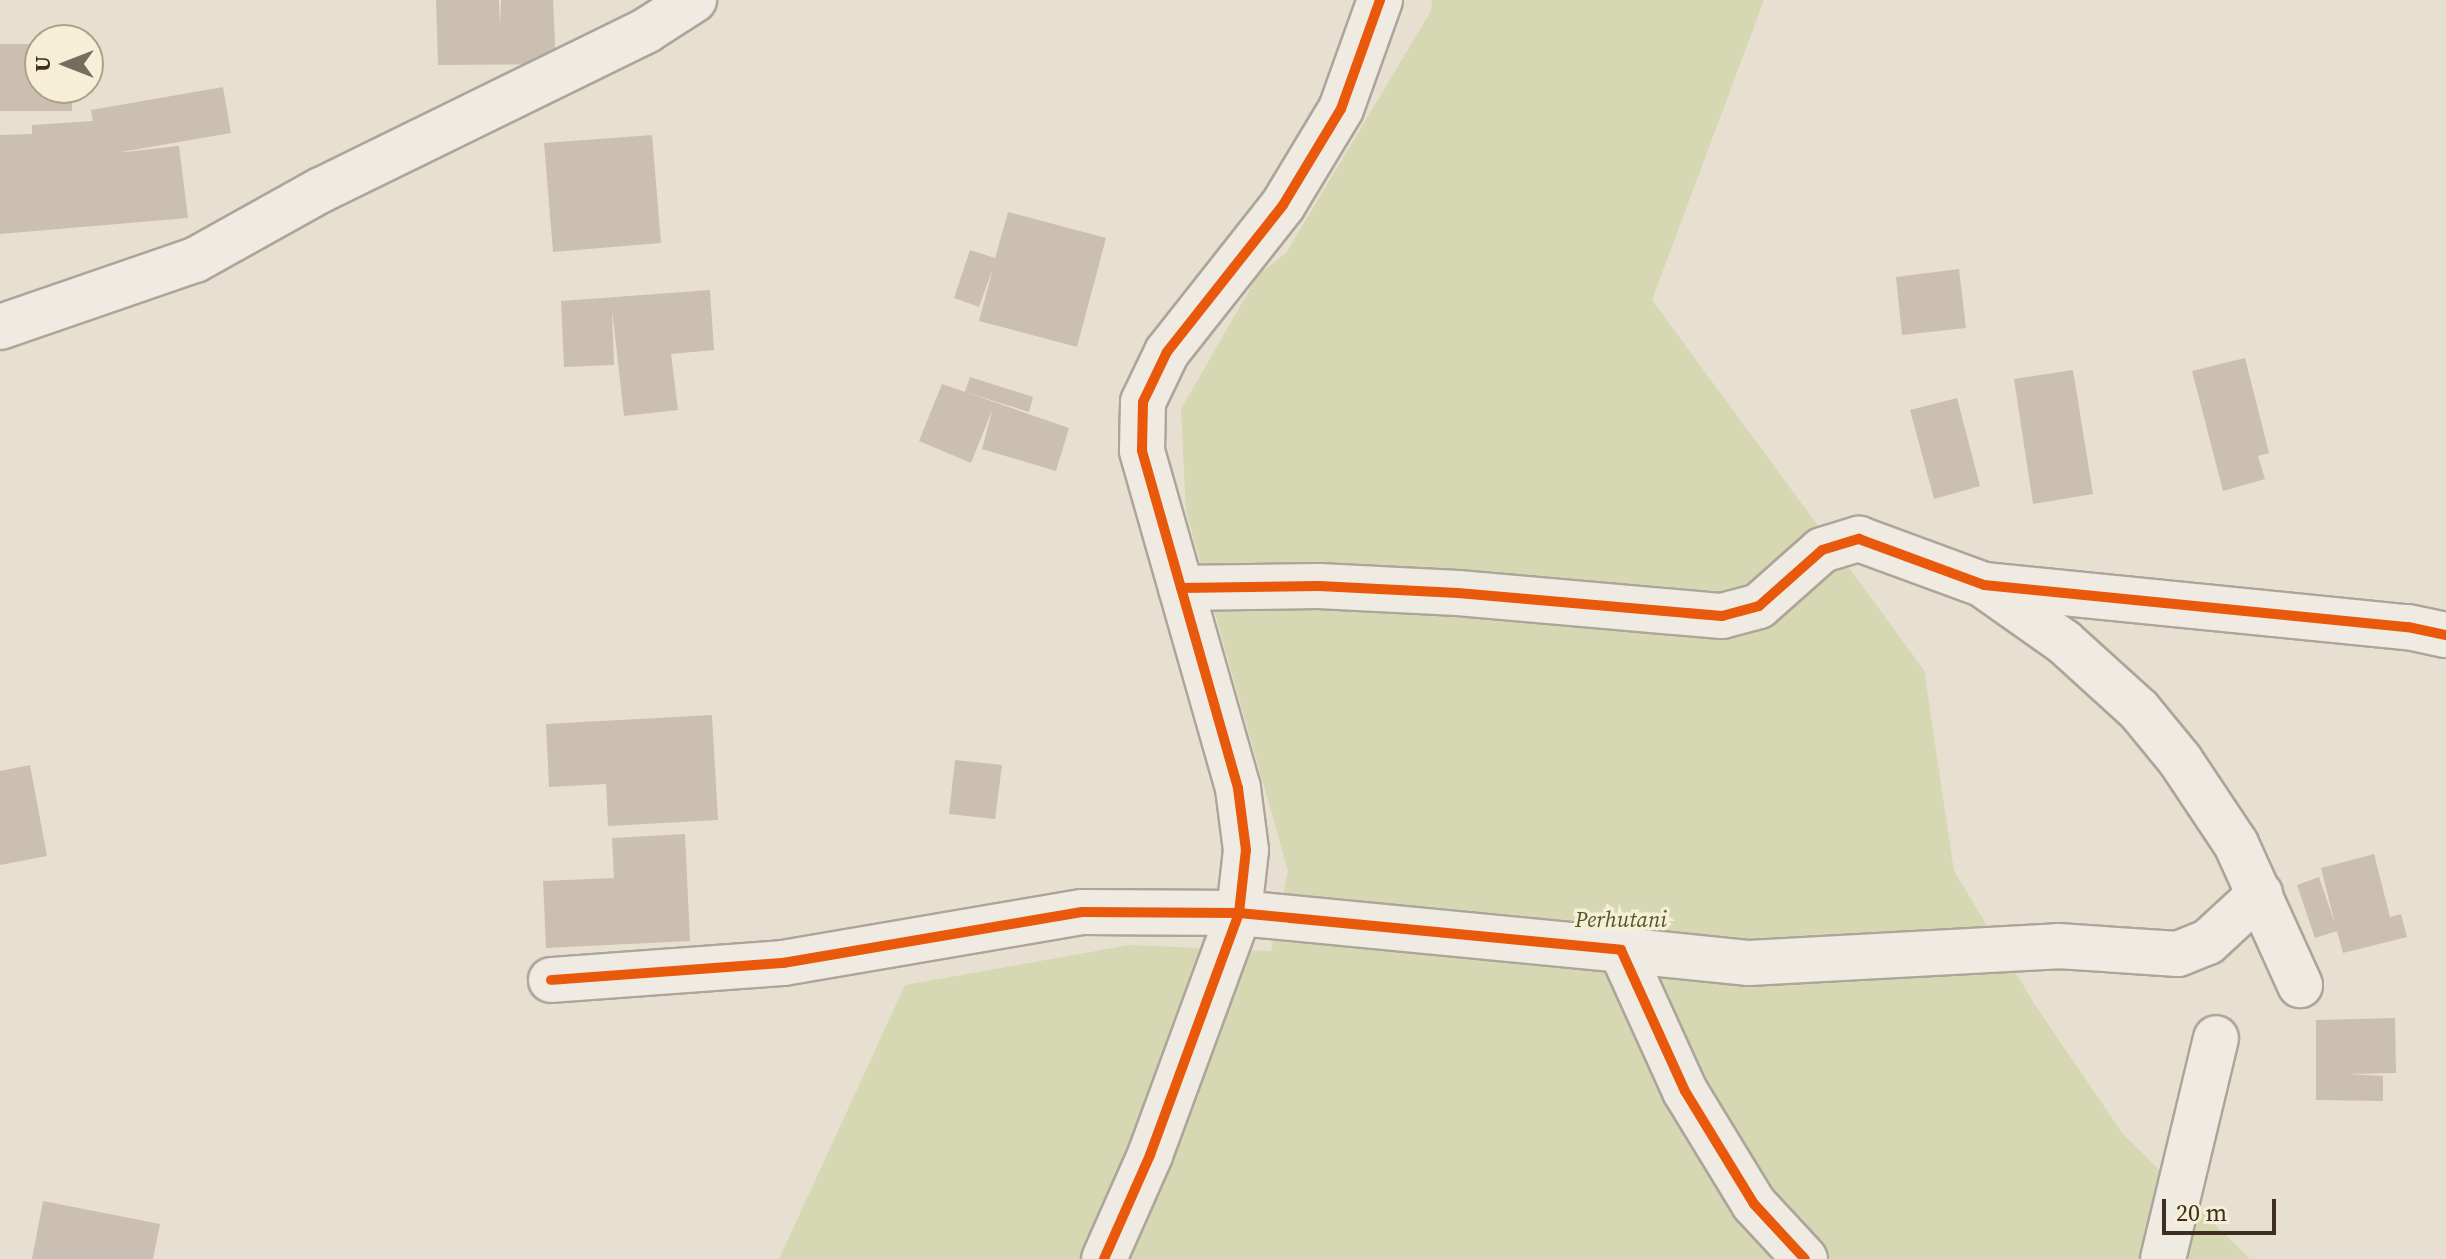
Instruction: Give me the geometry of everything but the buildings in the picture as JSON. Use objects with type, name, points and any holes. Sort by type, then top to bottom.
[{"type":"street","points":[[0,327],[195,260],[321,190],[621,44],[694,0]]},
{"type":"street","points":[[1104,1259],[1150,1155],[1239,913],[1246,850],[1243,809],[1142,450],[1143,402],[1167,352],[1283,205],[1341,109],[1380,0]]},
{"type":"street","points":[[1181,588],[1396,590],[1722,616],[1759,606],[1822,550],[1849,539],[1882,544],[1984,585],[2064,642],[2139,710],[2213,806],[2260,894],[2300,985]]},
{"type":"street","points":[[1984,585],[2408,627],[2446,635]]},
{"type":"street","points":[[551,980],[783,963],[1042,915],[1239,913],[1749,963],[2058,946],[2162,955],[2208,942],[2260,894]]},
{"type":"street","points":[[1621,950],[1708,1129],[1754,1204],[1805,1259]]},
{"type":"street","points":[[2163,1259],[2216,1038]]},
{"type":"green space","name":"Perhutani","points":[[1432,0],[1764,0],[1652,300],[1924,670],[1954,871],[2037,1008],[2123,1134],[2250,1259],[779,1259],[905,985],[1130,945],[1271,951],[1288,871],[1186,511],[1181,409],[1258,275],[1286,253],[1431,11]]},
{"type":"cycle path","points":[[1104,1259],[1150,1155],[1239,913],[1246,850],[1238,788],[1142,450],[1143,402],[1167,352],[1283,205],[1341,109],[1380,0]]},
{"type":"cycle path","points":[[1181,588],[1319,586],[1458,593],[1722,616],[1759,606],[1822,550],[1859,539],[1984,585],[2408,627],[2446,635]]},
{"type":"cycle path","points":[[551,980],[783,963],[1082,912],[1239,913],[1621,950],[1685,1091],[1754,1204],[1805,1259]]}]
